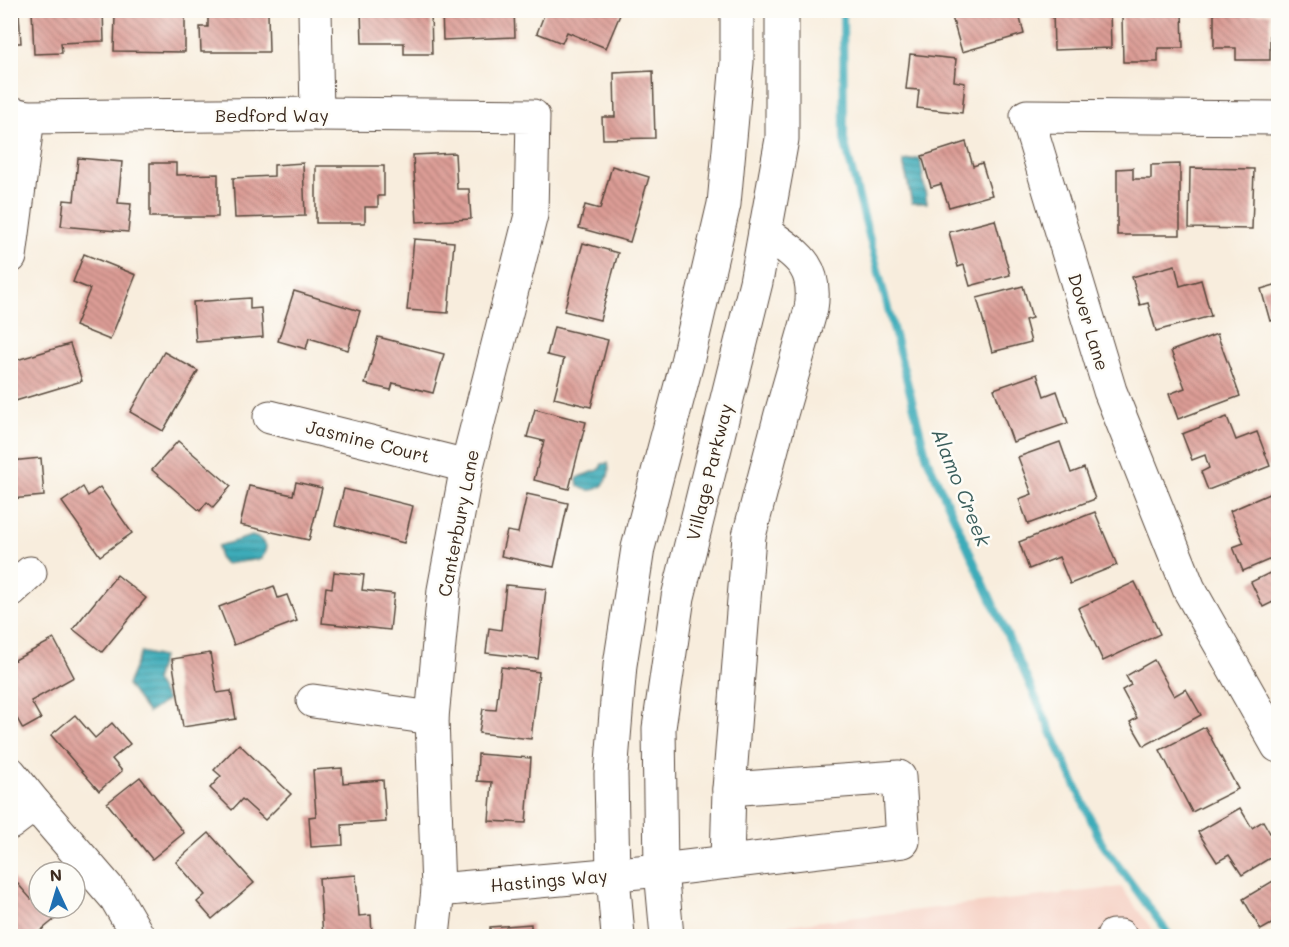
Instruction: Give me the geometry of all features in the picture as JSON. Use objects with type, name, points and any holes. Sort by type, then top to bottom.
[{"type":"street","points":[[315,10],[317,114]]},
{"type":"street","points":[[618,936],[613,875],[611,774],[620,665],[638,548],[687,362],[724,204],[737,62],[737,10]]},
{"type":"street","name":"Village Parkway","points":[[667,936],[661,870],[659,728],[678,597],[756,282],[782,139],[782,10]]},
{"type":"street","points":[[10,257],[19,115]]},
{"type":"street","name":"Bedford Way","points":[[19,115],[533,116]]},
{"type":"street","name":"Canterbury Lane","points":[[433,936],[438,890],[432,718],[444,590],[467,466],[531,214],[533,116]]},
{"type":"street","name":"Dover Lane","points":[[1278,118],[1027,116],[1110,391],[1189,589],[1278,746]]},
{"type":"street","points":[[727,862],[729,789],[749,536],[811,309],[813,294],[811,278],[804,264],[793,252],[765,232]]},
{"type":"street","name":"Jasmine Court","points":[[270,417],[467,466]]},
{"type":"street","points":[[313,701],[432,718]]},
{"type":"street","points":[[10,773],[23,814],[116,898],[138,936]]},
{"type":"street","name":"Hastings Way","points":[[438,890],[661,870],[903,841],[899,777],[729,789]]},
{"type":"street","points":[[1113,936],[1120,936]]},
{"type":"shaded area","points":[[1121,887],[1157,936],[691,936]]},
{"type":"water","points":[[920,158],[927,203],[912,203],[903,161]]},
{"type":"water","points":[[608,463],[608,476],[602,486],[591,490],[578,486],[577,479],[599,470],[602,464]]},
{"type":"water","points":[[252,536],[260,539],[266,546],[261,559],[225,564],[219,557],[218,546]]},
{"type":"water","points":[[141,652],[162,657],[155,681],[167,700],[148,713],[127,685]]},
{"type":"building","points":[[32,10],[103,10],[104,41],[61,43],[62,53],[34,54]]},
{"type":"building","points":[[223,10],[268,13],[269,52],[201,52],[200,27],[208,27],[208,14],[223,15]]},
{"type":"building","points":[[361,10],[431,10],[432,54],[404,54],[404,43],[362,43]]},
{"type":"building","points":[[442,10],[514,10],[515,37],[443,40]]},
{"type":"building","points":[[546,10],[622,10],[606,48],[567,32],[562,43],[537,33]]},
{"type":"building","points":[[950,10],[1018,10],[1024,34],[962,52]]},
{"type":"building","points":[[1053,10],[1110,10],[1111,48],[1054,50]]},
{"type":"building","points":[[1145,10],[1182,10],[1183,48],[1158,48],[1158,62],[1123,62],[1122,16],[1145,16]]},
{"type":"building","points":[[1214,10],[1249,10],[1249,14],[1270,13],[1270,60],[1236,60],[1236,48],[1214,48]]},
{"type":"building","points":[[19,14],[21,43],[10,43],[10,15]]},
{"type":"building","points":[[115,14],[185,15],[185,52],[114,51]]},
{"type":"building","points":[[910,54],[956,59],[954,81],[965,83],[962,113],[917,108],[919,90],[906,89]]},
{"type":"building","points":[[653,71],[655,138],[603,139],[602,117],[615,117],[614,73]]},
{"type":"building","points":[[966,142],[973,166],[982,163],[992,195],[949,207],[941,184],[931,187],[922,156]]},
{"type":"building","points":[[455,153],[457,189],[469,189],[471,219],[417,222],[413,155]]},
{"type":"building","points":[[78,158],[122,162],[118,203],[131,204],[128,232],[61,226],[64,200],[74,201]]},
{"type":"building","points":[[150,163],[176,163],[176,175],[218,174],[218,217],[150,217]]},
{"type":"building","points":[[303,163],[305,216],[235,218],[233,178],[274,176],[274,165]]},
{"type":"building","points":[[1180,164],[1180,235],[1117,235],[1117,169],[1133,168],[1133,179],[1151,179],[1151,165]]},
{"type":"building","points":[[316,166],[384,166],[384,196],[378,196],[378,207],[365,207],[365,223],[316,223]]},
{"type":"building","points":[[612,166],[649,177],[630,242],[579,228],[585,205],[600,209]]},
{"type":"building","points":[[1190,168],[1254,169],[1252,229],[1189,228]]},
{"type":"building","points":[[995,220],[1010,275],[970,286],[964,265],[958,267],[949,232]]},
{"type":"building","points":[[414,239],[454,242],[448,313],[407,310]]},
{"type":"building","points":[[583,243],[618,253],[600,320],[564,311]]},
{"type":"building","points":[[84,254],[136,275],[110,340],[75,326],[90,289],[73,282]]},
{"type":"building","points":[[1175,265],[1180,286],[1201,280],[1211,316],[1156,331],[1148,303],[1140,305],[1132,277]]},
{"type":"building","points":[[1278,284],[1278,319],[1270,321],[1261,289]]},
{"type":"building","points":[[1023,286],[1032,318],[1025,320],[1031,342],[992,352],[977,298]]},
{"type":"building","points":[[294,291],[360,311],[348,350],[309,338],[306,349],[278,341]]},
{"type":"building","points":[[250,298],[250,309],[261,308],[263,337],[196,342],[193,302]]},
{"type":"building","points":[[554,327],[608,340],[591,407],[554,398],[564,359],[547,355]]},
{"type":"building","points":[[1217,334],[1240,396],[1178,419],[1169,394],[1185,388],[1171,351]]},
{"type":"building","points":[[378,337],[444,354],[433,393],[393,383],[391,390],[365,384]]},
{"type":"building","points":[[70,344],[82,381],[12,402],[10,362]]},
{"type":"building","points":[[164,352],[198,371],[163,431],[130,412]]},
{"type":"building","points":[[1037,374],[1044,396],[1057,391],[1068,423],[1013,442],[994,389]]},
{"type":"building","points":[[535,409],[586,422],[569,489],[534,480],[544,441],[527,437]]},
{"type":"building","points":[[1227,417],[1236,440],[1257,432],[1270,466],[1208,490],[1201,472],[1209,468],[1205,455],[1192,460],[1182,434]]},
{"type":"building","points":[[178,441],[231,486],[213,507],[207,502],[200,511],[152,470]]},
{"type":"building","points":[[1060,442],[1071,473],[1084,468],[1095,499],[1028,524],[1019,499],[1032,494],[1018,457]]},
{"type":"building","points":[[41,458],[44,496],[10,499],[10,461]]},
{"type":"building","points":[[296,482],[322,488],[309,540],[240,525],[249,486],[293,495]]},
{"type":"building","points":[[83,487],[88,496],[100,487],[132,533],[100,556],[62,502]]},
{"type":"building","points":[[344,489],[413,506],[404,543],[335,525]]},
{"type":"building","points":[[1278,490],[1278,556],[1243,571],[1233,547],[1244,543],[1230,511]]},
{"type":"building","points":[[527,494],[568,503],[554,567],[501,556],[507,531],[518,533]]},
{"type":"building","points":[[1095,512],[1117,565],[1070,584],[1059,557],[1029,569],[1019,542]]},
{"type":"building","points":[[1278,569],[1278,604],[1277,600],[1263,607],[1251,582]]},
{"type":"building","points":[[334,572],[364,575],[362,590],[394,594],[390,630],[322,623],[326,587],[332,588]]},
{"type":"building","points":[[117,575],[146,598],[102,652],[73,629]]},
{"type":"building","points":[[1135,582],[1160,634],[1103,661],[1078,608]]},
{"type":"building","points":[[506,585],[546,589],[538,659],[486,653],[489,628],[501,630]]},
{"type":"building","points":[[274,586],[278,598],[287,595],[297,621],[234,645],[219,607]]},
{"type":"building","points":[[54,639],[74,677],[31,701],[41,719],[23,729],[10,706],[10,656],[13,661]]},
{"type":"building","points":[[210,653],[217,693],[231,691],[236,719],[183,727],[172,659]]},
{"type":"building","points":[[1154,660],[1174,696],[1186,689],[1201,715],[1144,746],[1130,722],[1137,718],[1122,690],[1131,685],[1126,676]]},
{"type":"building","points":[[501,667],[539,672],[531,739],[479,733],[483,709],[496,710]]},
{"type":"building","points":[[75,715],[95,738],[112,723],[130,744],[112,759],[122,771],[99,791],[51,735]]},
{"type":"building","points":[[1205,727],[1238,789],[1192,812],[1160,750]]},
{"type":"building","points":[[239,744],[291,794],[265,820],[242,799],[232,810],[210,788],[221,776],[214,770]]},
{"type":"building","points":[[478,754],[531,758],[526,823],[489,821],[492,782],[477,781]]},
{"type":"building","points":[[342,768],[343,783],[383,780],[386,822],[342,825],[343,845],[311,847],[309,817],[316,816],[313,770]]},
{"type":"building","points":[[140,777],[184,833],[152,859],[107,803]]},
{"type":"building","points":[[1240,808],[1252,828],[1263,821],[1278,847],[1278,853],[1242,875],[1229,855],[1217,862],[1198,832]]},
{"type":"building","points":[[209,833],[254,883],[212,919],[197,902],[205,895],[176,862]]},
{"type":"building","points":[[10,875],[27,894],[27,920],[54,920],[34,936],[10,936]]},
{"type":"building","points":[[356,875],[359,916],[371,915],[372,936],[323,936],[319,878]]},
{"type":"building","points":[[1278,878],[1278,932],[1273,923],[1261,930],[1243,899]]},
{"type":"building","points":[[531,924],[531,936],[490,936],[490,927]]},
{"type":"waterway","name":"Alamo Creek","points":[[843,10],[844,140],[927,458],[1101,842],[1170,936]]}]
